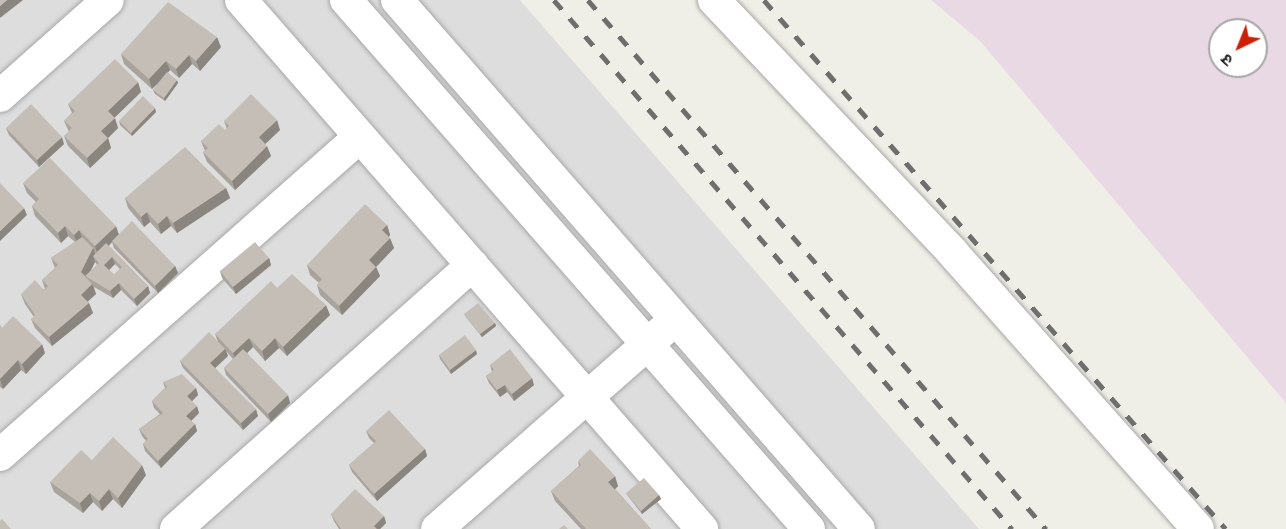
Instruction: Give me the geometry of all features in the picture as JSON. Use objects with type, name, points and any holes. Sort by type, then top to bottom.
[{"type":"street","points":[[0,96],[108,0]]},
{"type":"street","points":[[241,0],[702,529]]},
{"type":"street","points":[[346,0],[809,529]]},
{"type":"street","points":[[397,0],[860,529]]},
{"type":"street","points":[[714,0],[953,252],[1198,529]]},
{"type":"street","points":[[0,455],[360,137]]},
{"type":"street","points":[[176,529],[472,265]]},
{"type":"street","points":[[437,529],[676,319]]},
{"type":"shaded area","points":[[0,0],[520,0],[979,529],[0,529]]},
{"type":"shaded area","points":[[931,0],[1286,0],[1286,403],[980,41]]},
{"type":"building","points":[[168,2],[217,37],[196,61],[189,55],[176,69],[166,61],[149,79],[121,54]]},
{"type":"building","points":[[115,59],[138,82],[108,111],[115,118],[101,131],[108,138],[87,158],[64,136],[72,128],[64,121],[75,111],[68,104]]},
{"type":"building","points":[[167,72],[177,80],[164,98],[153,90]]},
{"type":"building","points":[[251,94],[277,120],[259,137],[267,146],[232,181],[203,152],[208,148],[201,141],[219,124],[225,130],[229,126],[224,121]]},
{"type":"building","points":[[143,96],[155,108],[131,133],[119,121]]},
{"type":"building","points":[[31,104],[62,137],[37,160],[6,128]]},
{"type":"building","points":[[185,147],[226,188],[173,223],[167,216],[158,224],[147,212],[141,217],[125,198]]},
{"type":"building","points":[[50,158],[116,226],[95,246],[79,230],[74,235],[65,226],[58,233],[32,206],[39,199],[23,183]]},
{"type":"building","points":[[0,183],[24,208],[0,231]]},
{"type":"building","points":[[365,204],[387,225],[382,230],[390,238],[369,260],[376,267],[339,306],[317,285],[322,279],[307,265]]},
{"type":"building","points":[[132,221],[175,266],[155,286],[112,241]]},
{"type":"building","points":[[82,237],[93,248],[81,272],[92,284],[81,295],[89,303],[49,337],[31,319],[35,315],[21,294],[35,280],[44,290],[48,286],[42,280],[58,265],[51,258]]},
{"type":"building","points":[[255,242],[269,258],[233,287],[220,271]]},
{"type":"building","points":[[106,243],[148,286],[134,299],[119,283],[110,291],[85,276],[99,263],[93,256]],"holes":[[[112,257],[122,267],[114,275],[104,265]]]},
{"type":"building","points":[[292,274],[326,305],[283,347],[275,338],[262,351],[249,338],[233,353],[215,334],[271,281],[277,288]]},
{"type":"building","points":[[478,303],[495,323],[480,334],[464,314]]},
{"type":"building","points":[[13,316],[42,344],[22,364],[18,360],[0,379],[0,325],[2,328]]},
{"type":"building","points":[[209,332],[225,349],[210,363],[256,409],[241,423],[180,361]]},
{"type":"building","points":[[465,335],[476,350],[450,370],[439,355]]},
{"type":"building","points":[[243,349],[288,395],[268,414],[224,368]]},
{"type":"building","points":[[510,349],[532,378],[512,394],[505,385],[497,390],[486,376],[494,370],[490,365]]},
{"type":"building","points":[[182,374],[196,388],[187,396],[197,406],[186,416],[195,424],[158,461],[143,444],[148,439],[139,429],[163,413],[152,401],[167,387],[163,382]]},
{"type":"building","points":[[389,410],[425,449],[374,494],[349,465],[376,441],[366,431]]},
{"type":"building","points":[[113,437],[142,465],[118,498],[109,489],[99,501],[90,493],[80,503],[50,482],[81,450],[92,460]]},
{"type":"building","points":[[590,449],[615,476],[608,482],[651,529],[586,529],[551,491],[581,465],[578,461]]},
{"type":"building","points":[[644,478],[659,495],[641,511],[626,493]]},
{"type":"building","points":[[355,489],[384,516],[374,526],[377,529],[341,529],[331,514]]},
{"type":"building","points":[[2,519],[11,529],[0,529]]},
{"type":"railway","points":[[554,0],[1012,529]]},
{"type":"railway","points":[[588,0],[1046,529]]},
{"type":"railway","points":[[764,0],[1226,529]]}]
